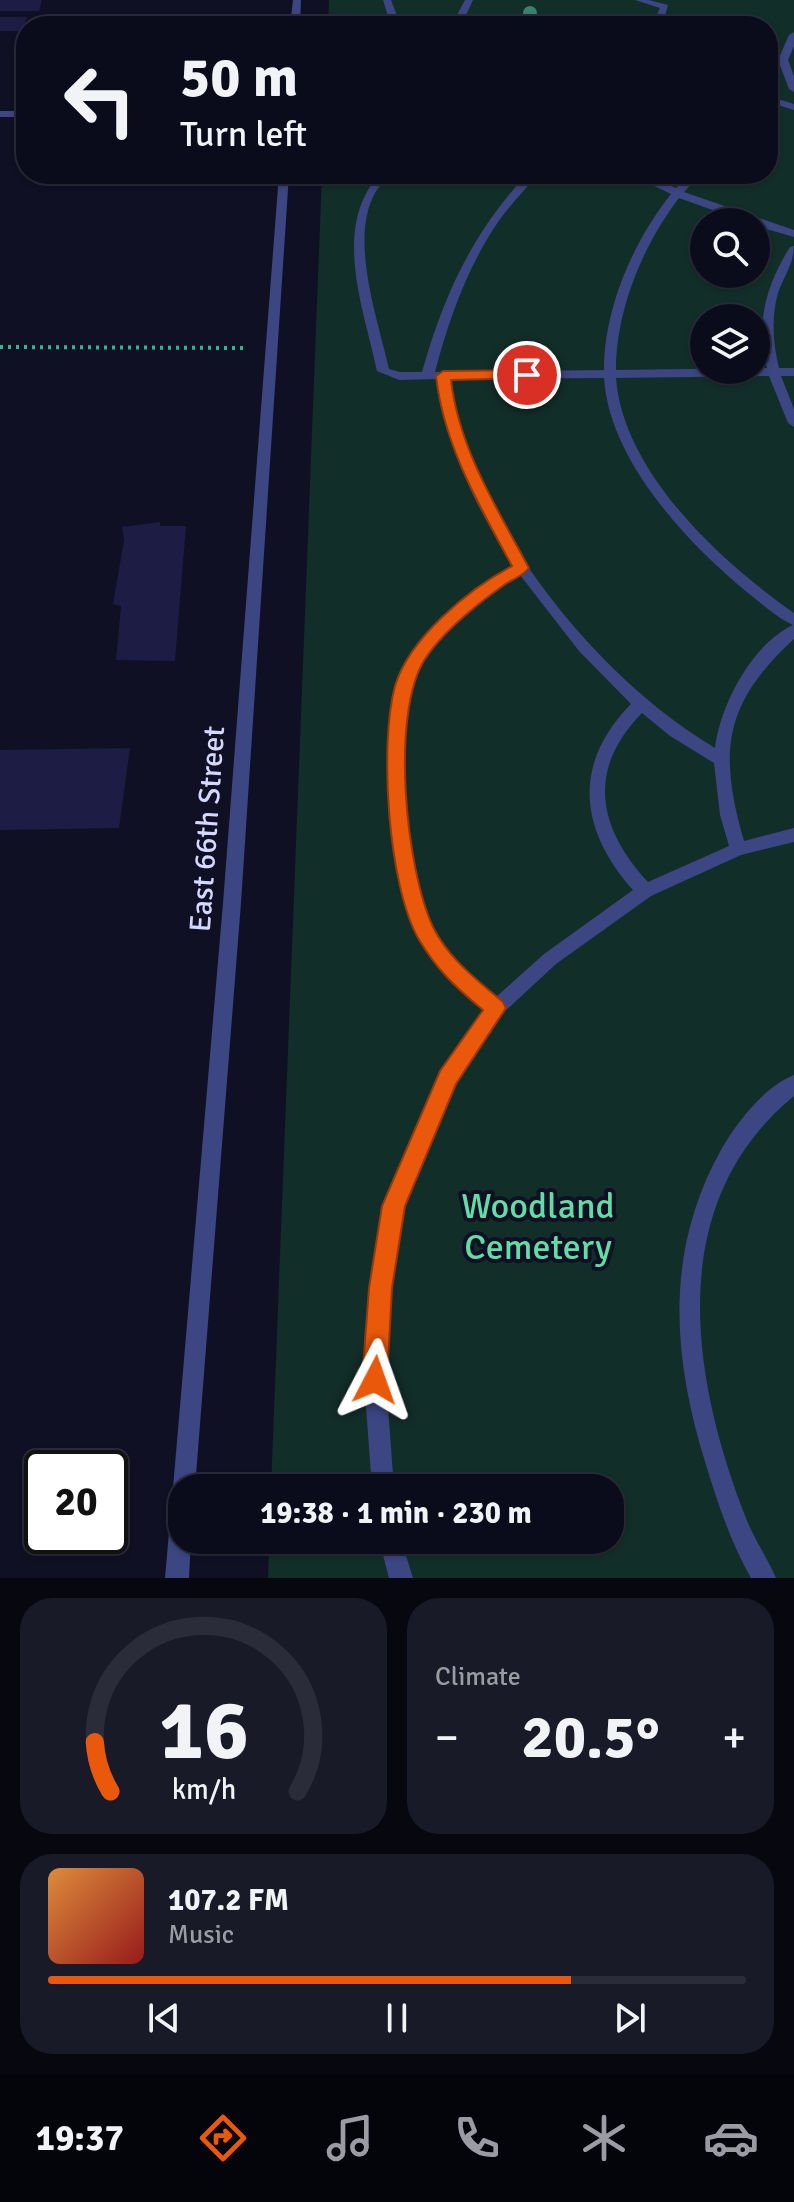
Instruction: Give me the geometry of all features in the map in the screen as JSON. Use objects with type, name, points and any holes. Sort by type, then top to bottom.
[{"type":"street","points":[[639,0],[669,4]]},
{"type":"street","points":[[778,100],[792,93],[783,60],[794,35]]},
{"type":"street","name":"East 66th Street","points":[[185,1474],[232,903],[283,184]]},
{"type":"street","points":[[378,184],[366,203],[359,251],[383,371],[399,376],[794,372]]},
{"type":"street","points":[[525,184],[493,222],[455,285],[436,375],[470,473],[521,568],[595,661],[640,705],[683,738],[719,758]]},
{"type":"street","points":[[657,184],[718,208]]},
{"type":"street","points":[[684,184],[675,192],[653,227],[627,285],[612,351],[612,396],[621,422],[661,494],[721,563],[794,620]]},
{"type":"street","points":[[770,226],[794,234]]},
{"type":"street","points":[[794,249],[767,312],[766,338],[772,372],[794,423]]},
{"type":"street","points":[[496,1008],[451,971],[425,931],[410,887],[400,827],[395,767],[404,685],[419,655],[458,611],[521,568]]},
{"type":"street","points":[[738,849],[723,794],[719,758],[729,709],[746,680],[794,630]]},
{"type":"street","points":[[640,705],[619,723],[607,742],[595,784],[595,803],[613,854],[645,891]]},
{"type":"street","points":[[382,1474],[375,1380],[380,1288],[393,1206],[448,1078],[496,1008],[550,959],[645,891],[738,849],[794,835]]},
{"type":"street","points":[[764,1578],[732,1513],[706,1428],[694,1377],[689,1331],[691,1284],[697,1241],[712,1183],[730,1149],[756,1117],[794,1084]]},
{"type":"street","points":[[177,1578],[179,1554]]},
{"type":"street","points":[[394,1554],[401,1578]]},
{"type":"path","points":[[0,347],[246,348]]},
{"type":"green space","name":"Woodland Cemetery","points":[[329,0],[794,0],[794,1578],[268,1578],[269,1554],[624,1554],[624,1474],[272,1474],[322,184],[778,184],[778,16],[328,16]]},
{"type":"building","points":[[0,0],[42,0],[39,11],[0,11]]},
{"type":"building","points":[[0,17],[16,17],[16,31],[0,31]]},
{"type":"building","points":[[160,522],[160,526],[186,526],[175,661],[116,660],[121,606],[113,604],[124,540],[122,527]]},
{"type":"building","points":[[130,748],[119,828],[0,830],[0,750]]},
{"type":"route","points":[[375,1380],[380,1288],[393,1206],[448,1078],[496,1008],[451,971],[425,931],[410,887],[400,827],[395,767],[404,685],[419,655],[458,611],[521,568],[470,473],[447,404],[443,376],[527,375]]}]
